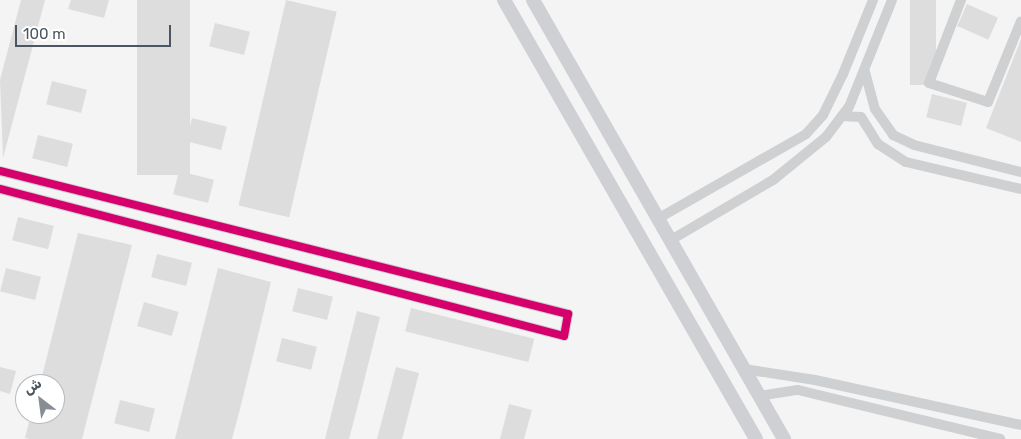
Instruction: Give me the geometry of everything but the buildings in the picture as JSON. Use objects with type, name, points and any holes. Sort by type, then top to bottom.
[{"type":"main road","points":[[504,0],[756,439]]},
{"type":"main road","points":[[533,0],[784,439]]},
{"type":"street","points":[[659,218],[806,134],[823,115],[843,74],[873,0]]},
{"type":"street","points":[[671,240],[773,180],[826,137],[842,116],[864,72],[892,0]]},
{"type":"street","points":[[961,0],[929,83],[988,102],[1021,22]]},
{"type":"street","points":[[864,72],[875,109],[893,135],[948,154],[1021,172]]},
{"type":"street","points":[[842,116],[861,117],[878,144],[906,162],[1021,189]]},
{"type":"street","points":[[0,171],[568,314],[564,336],[0,189]]},
{"type":"street","points":[[744,369],[816,380],[1021,425]]},
{"type":"street","points":[[759,396],[798,390],[1000,439]]},
{"type":"cycle path","points":[[0,171],[568,314],[564,336],[0,189]]}]
